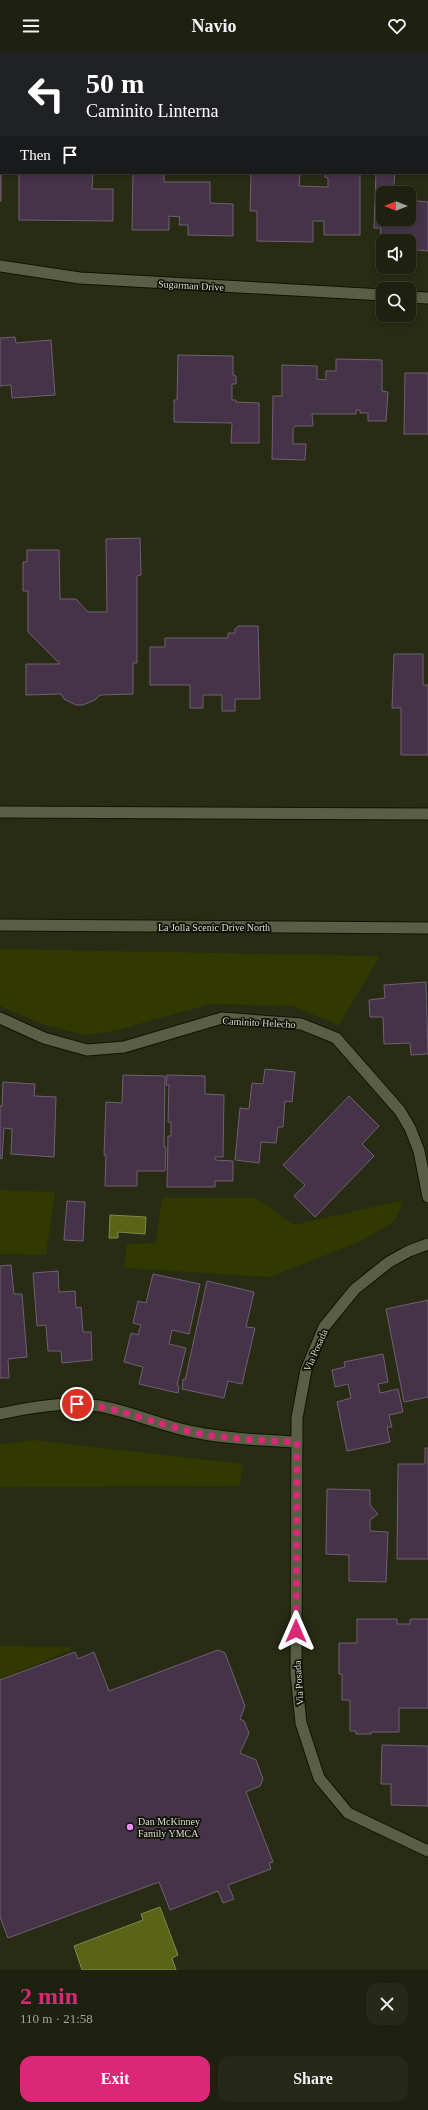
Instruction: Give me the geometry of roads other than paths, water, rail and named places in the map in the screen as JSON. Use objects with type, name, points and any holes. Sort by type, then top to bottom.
[{"type":"street","name":"Sugarman Drive","points":[[0,266],[80,278],[376,295]]},
{"type":"street","points":[[416,297],[428,298]]},
{"type":"street","points":[[0,812],[428,814]]},
{"type":"street","name":"La Jolla Scenic Drive North","points":[[0,925],[428,928]]},
{"type":"street","name":"Caminito Helecho","points":[[0,1018],[44,1038],[87,1050],[124,1047],[222,1018],[302,1024],[336,1038],[400,1111],[410,1128],[419,1151],[428,1197]]},
{"type":"street","name":"Via Posada","points":[[428,1244],[409,1251],[371,1274],[355,1289],[324,1327],[306,1370],[300,1394],[297,1442],[296,1674],[302,1723],[319,1778],[348,1813],[428,1851]]},
{"type":"street","points":[[0,1414],[47,1405],[85,1404],[116,1410],[193,1432],[224,1437],[297,1442]]},
{"type":"place","name":"Dan McKinney Family YMCA","points":[[130,1827]]}]
